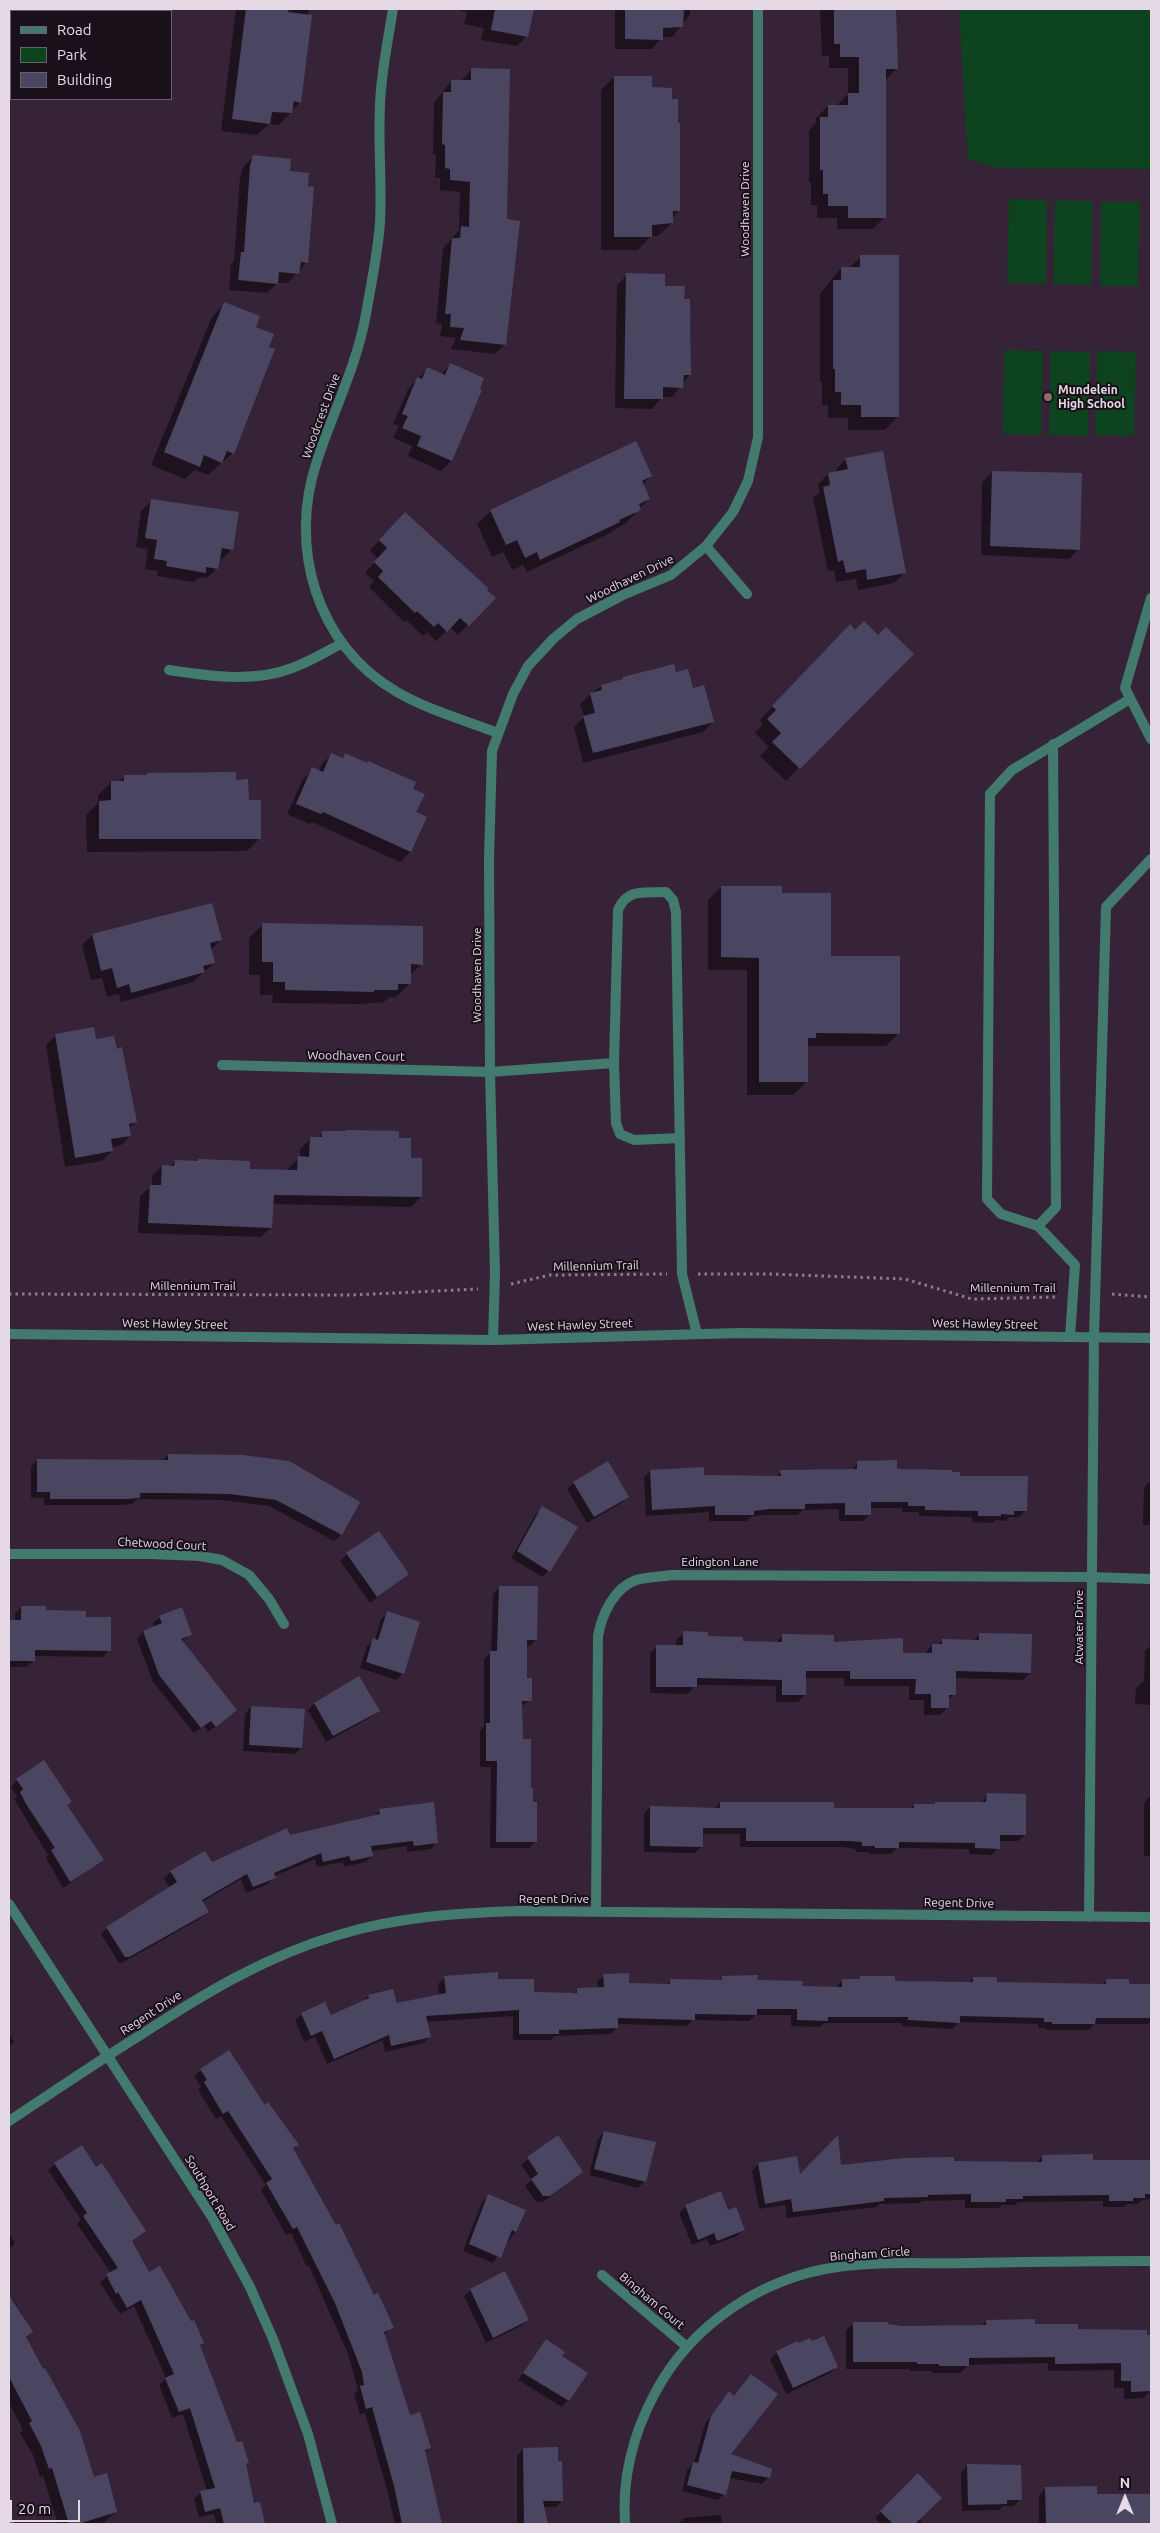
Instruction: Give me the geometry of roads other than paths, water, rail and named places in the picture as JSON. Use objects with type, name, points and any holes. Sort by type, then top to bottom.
[{"type":"street","name":"Woodcrest Drive","points":[[393,9],[380,103],[380,223],[366,317],[347,381],[316,462],[307,498],[305,530],[307,560],[324,615],[341,644],[360,665],[396,692],[436,710],[498,733]]},
{"type":"street","name":"Woodhaven Drive","points":[[493,1340],[495,1288],[490,1072],[489,859],[492,751],[513,694],[528,666],[553,639],[577,619],[623,595],[671,575],[706,546],[733,512],[748,481],[758,437],[758,9]]},
{"type":"street","points":[[706,546],[747,594]]},
{"type":"street","points":[[1151,598],[1125,688],[1151,739]]},
{"type":"street","points":[[169,670],[206,676],[254,676],[291,669],[341,644]]},
{"type":"street","points":[[1070,1337],[1075,1265],[1038,1226],[1000,1214],[987,1199],[990,794],[1012,770],[1130,699]]},
{"type":"street","points":[[1038,1226],[1056,1206],[1053,744]]},
{"type":"street","name":"Atwater Drive","points":[[1089,1917],[1094,1338],[1106,907],[1151,859]]},
{"type":"street","points":[[680,1138],[634,1140],[620,1134],[616,1123],[614,1064],[618,910],[622,900],[632,893],[666,892],[673,900],[676,912],[680,1138],[682,1274],[697,1334]]},
{"type":"street","name":"Woodhaven Court","points":[[222,1065],[490,1072],[614,1064]]},
{"type":"street","name":"West Hawley Street","points":[[9,1334],[493,1340],[697,1334],[1151,1338]]},
{"type":"street","name":"Chetwood Court","points":[[9,1554],[151,1554],[200,1556],[222,1560],[249,1575],[269,1599],[284,1624]]},
{"type":"street","name":"Edington Lane","points":[[596,1912],[598,1636],[601,1620],[611,1600],[635,1581],[671,1575],[1151,1579]]},
{"type":"street","name":"Southport Road","points":[[9,1904],[109,2055],[212,2217],[250,2287],[273,2339],[308,2434],[332,2524]]},
{"type":"street","name":"Regent Drive","points":[[9,2121],[210,1990],[251,1968],[290,1950],[338,1934],[386,1923],[451,1914],[596,1912],[1151,1917]]},
{"type":"street","name":"Bingham Circle","points":[[625,2524],[624,2506],[628,2465],[643,2415],[665,2374],[686,2346],[726,2311],[763,2290],[800,2275],[838,2267],[884,2264],[1151,2260]]},
{"type":"street","name":"Bingham Court","points":[[602,2275],[686,2346]]},
{"type":"place","name":"Mundelein High School","points":[[1048,397]]}]
